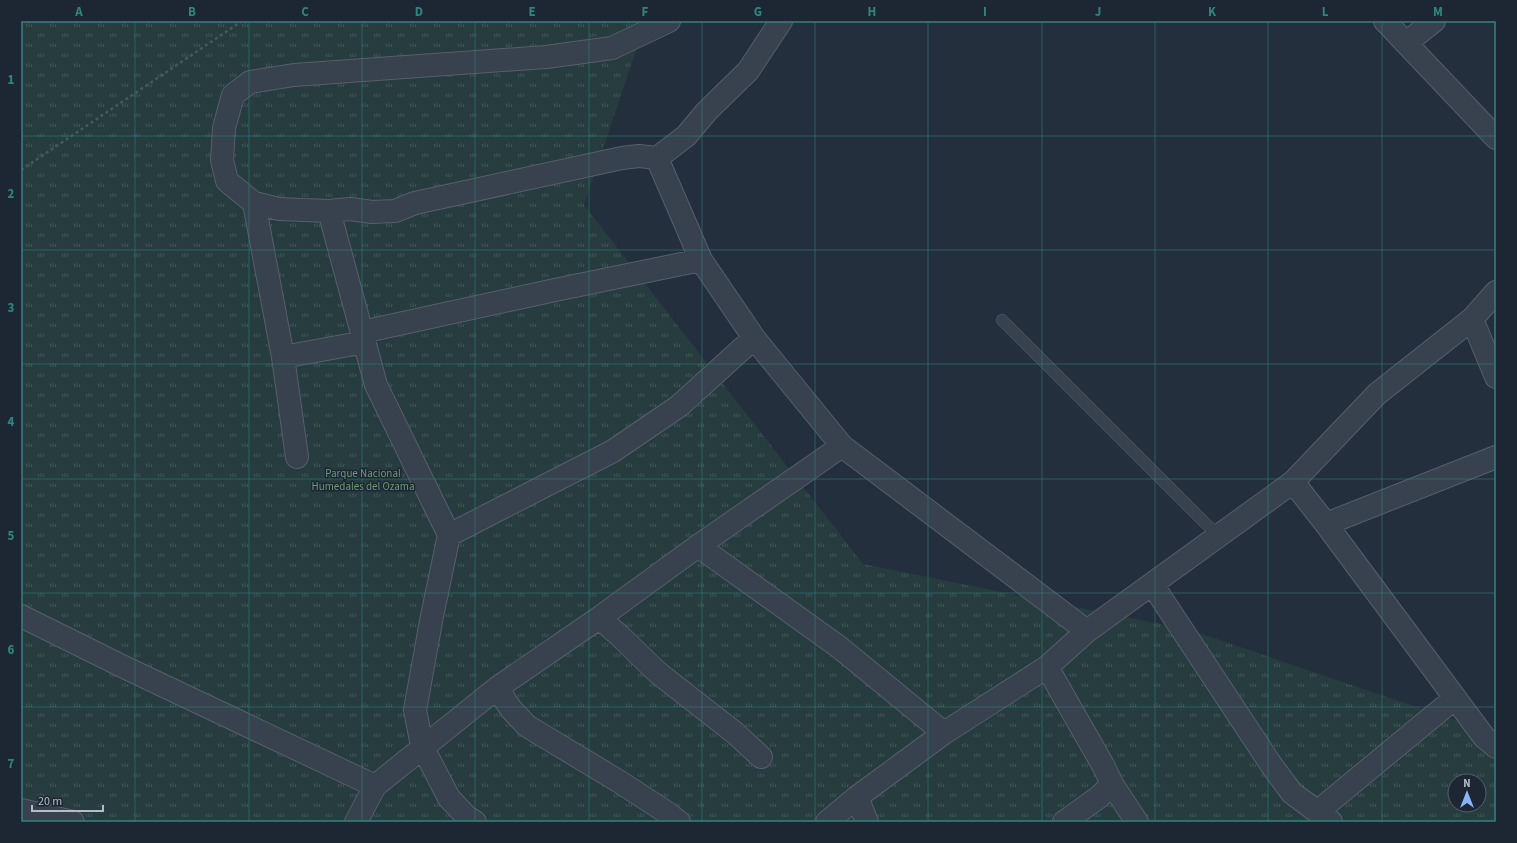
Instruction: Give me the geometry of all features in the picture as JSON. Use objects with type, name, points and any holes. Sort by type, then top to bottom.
[{"type":"street","points":[[669,21],[612,48],[546,57],[294,75],[250,82],[233,95],[224,128],[222,160],[227,181],[254,203],[279,209],[329,211],[350,209],[372,212],[395,211],[415,203],[622,158],[639,156],[657,158],[686,136],[707,111],[748,71],[781,21]]},
{"type":"street","points":[[1385,21],[1496,138]]},
{"type":"street","points":[[1406,43],[1434,21]]},
{"type":"street","points":[[657,158],[701,260],[754,338],[842,446],[1087,631]]},
{"type":"street","points":[[254,203],[283,357],[297,457]]},
{"type":"street","points":[[329,211],[376,385],[449,535],[432,616],[415,710],[422,746],[449,798],[467,817],[475,822]]},
{"type":"street","points":[[283,357],[555,290],[701,260]]},
{"type":"street","points":[[827,822],[857,797],[944,733],[1047,667],[1087,631],[1293,482],[1377,394],[1472,319],[1496,292]]},
{"type":"street","points":[[1472,319],[1496,377]]},
{"type":"street","points":[[449,535],[613,451],[679,406],[754,338]]},
{"type":"street","points":[[356,822],[375,786],[422,746],[497,688],[599,618],[698,546],[842,446]]},
{"type":"street","points":[[1326,524],[1496,457]]},
{"type":"street","points":[[1293,482],[1326,524],[1484,737],[1496,747]]},
{"type":"street","points":[[698,546],[839,647],[944,733]]},
{"type":"street","points":[[1152,584],[1272,766],[1292,792],[1324,817],[1455,698]]},
{"type":"street","points":[[21,616],[126,668],[375,786]]},
{"type":"street","points":[[599,618],[657,672],[735,733],[761,757]]},
{"type":"street","points":[[1047,667],[1104,767],[1112,784],[1137,822]]},
{"type":"street","points":[[497,688],[511,709],[527,726],[620,782],[679,822]]},
{"type":"street","points":[[1064,822],[1098,797],[1112,784]]},
{"type":"street","points":[[857,797],[867,822]]},
{"type":"street","points":[[21,810],[72,822]]},
{"type":"lane","points":[[1002,320],[1206,524],[1219,535]]},
{"type":"path","points":[[21,170],[242,21]]},
{"type":"green space","name":"Parque Nacional Humedales del Ozama","points":[[21,21],[646,21],[584,205],[863,564],[1190,630],[1496,734],[1496,822],[21,822]]}]
